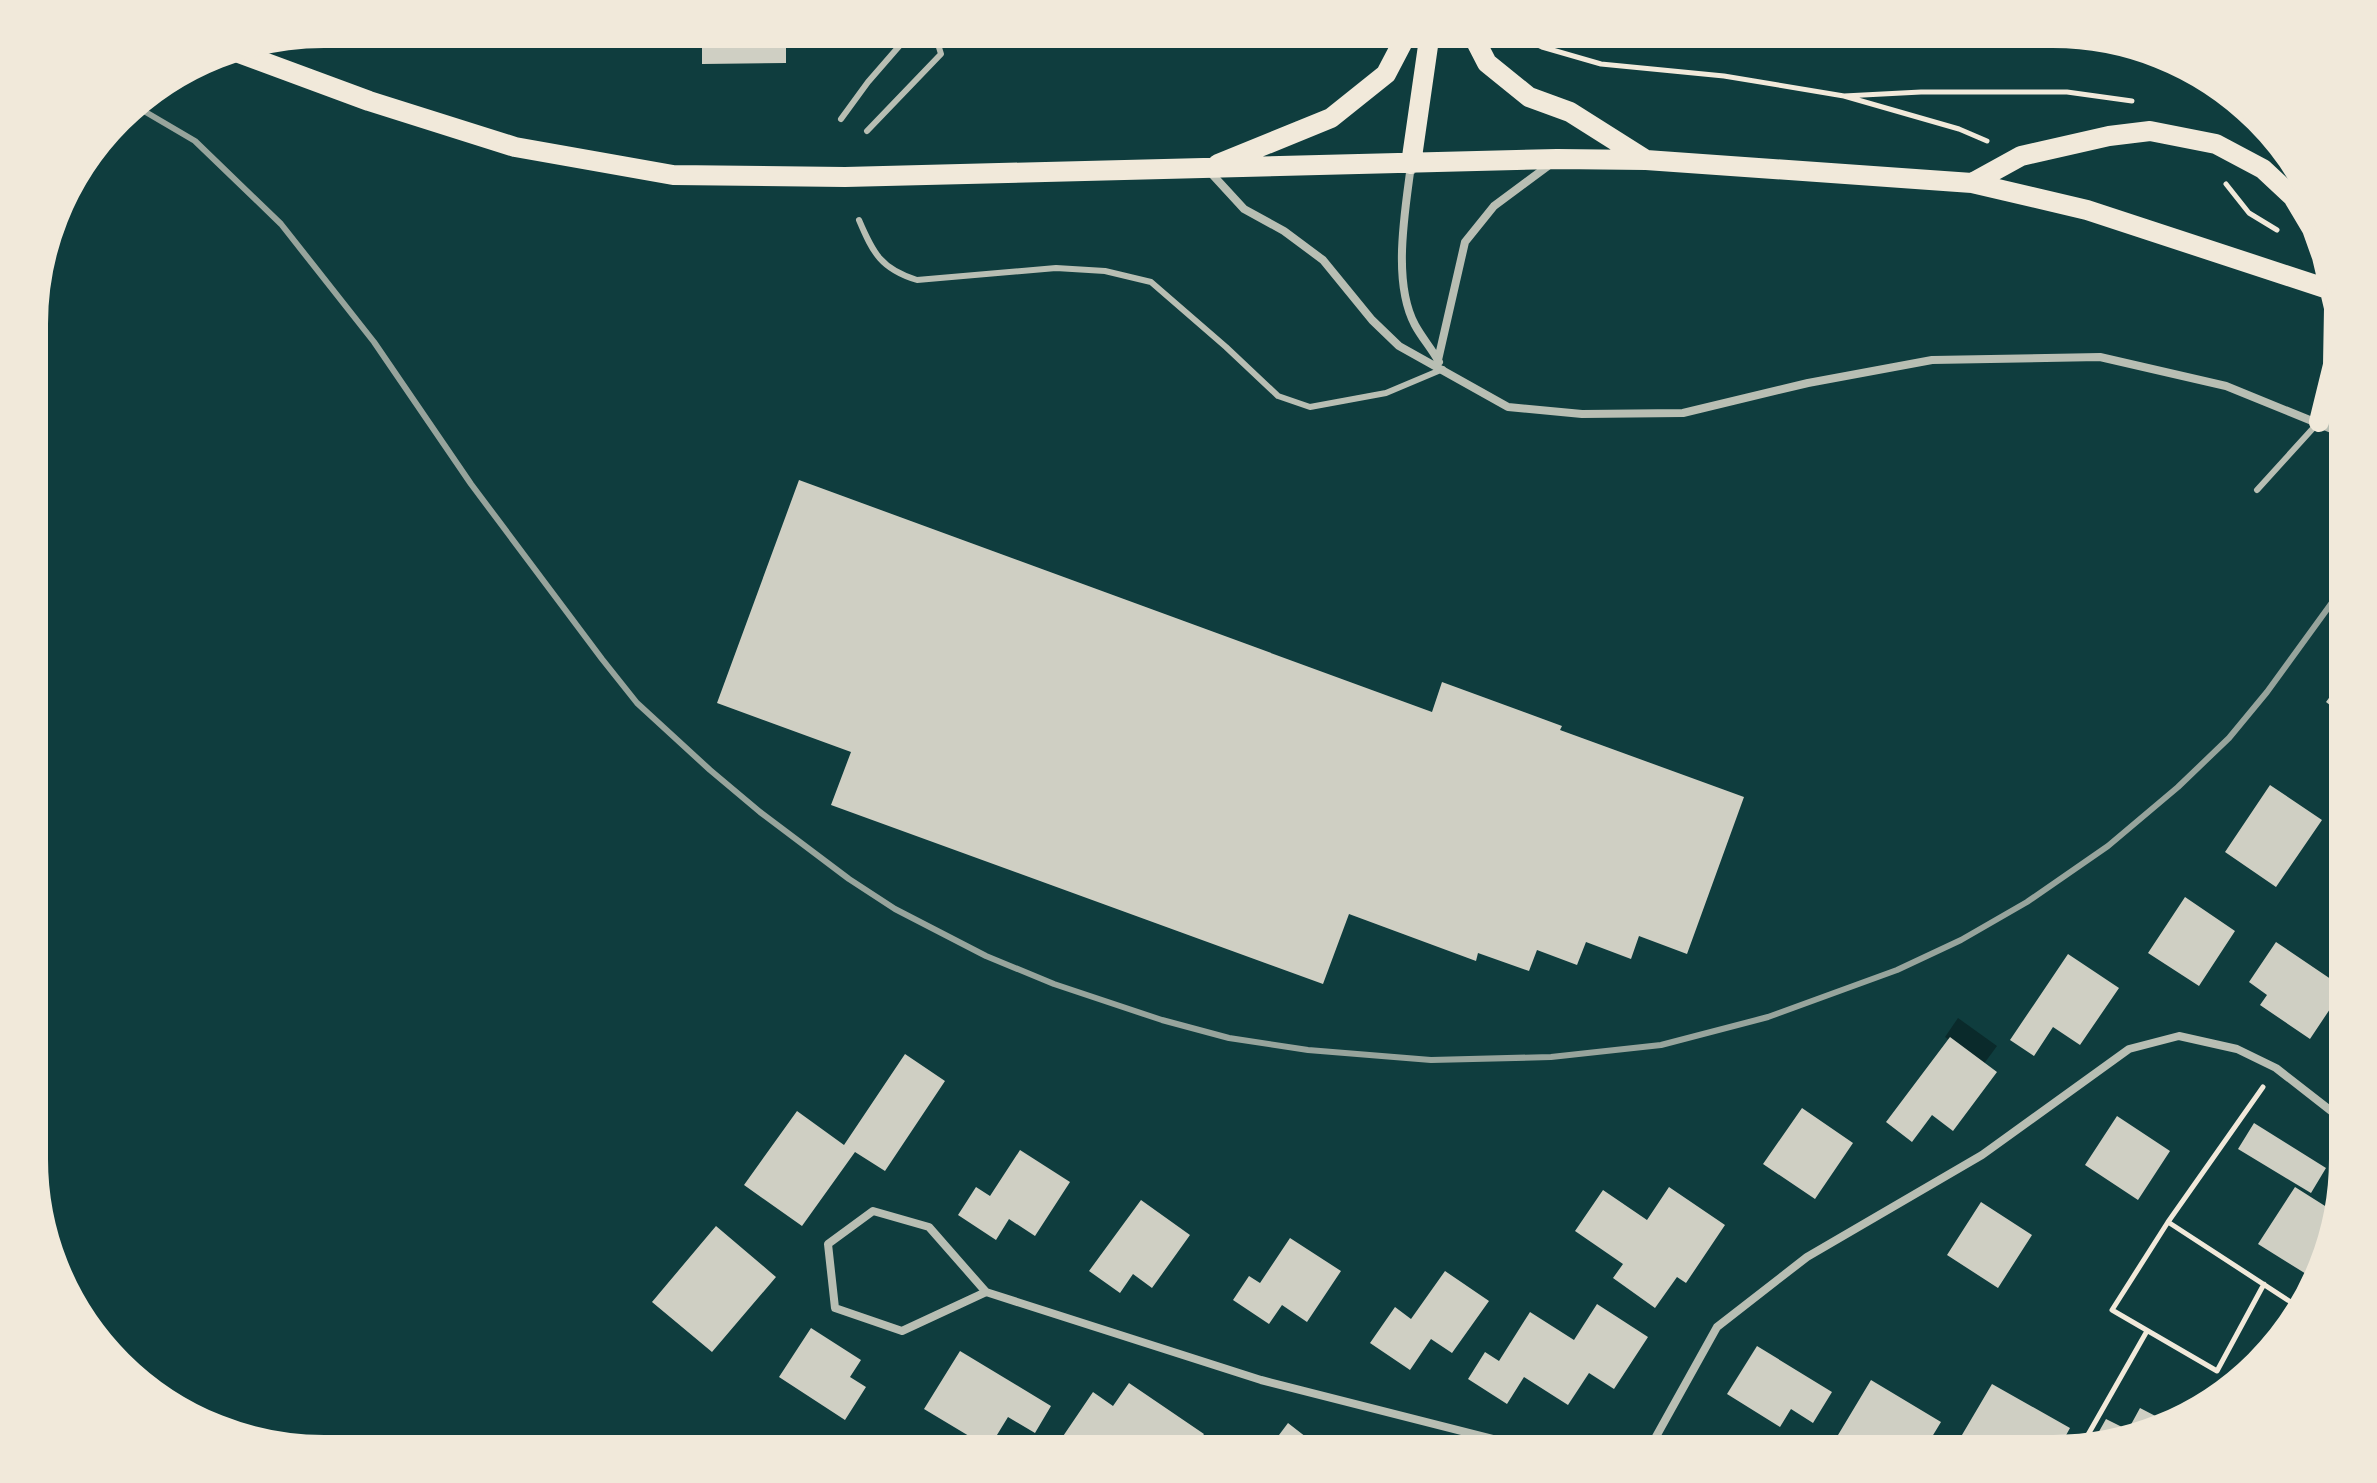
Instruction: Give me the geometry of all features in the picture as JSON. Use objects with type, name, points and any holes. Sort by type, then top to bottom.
[{"type":"main road","points":[[1207,169],[1331,118],[1386,74],[1401,46]]},
{"type":"main road","points":[[1411,164],[1428,46]]},
{"type":"main road","points":[[1478,46],[1487,63],[1529,97],[1570,112],[1646,160]]},
{"type":"main road","points":[[248,56],[369,101],[515,147],[673,175],[845,177],[1557,159],[1646,160],[1972,183],[2087,210],[2329,289]]},
{"type":"main road","points":[[1972,183],[2021,156],[2109,136],[2150,131],[2216,144],[2263,169],[2293,197],[2312,229],[2329,289]]},
{"type":"main road","points":[[2319,422],[2330,377]]},
{"type":"street","points":[[1438,360],[1465,242],[1494,206],[1557,159]]},
{"type":"street","points":[[1411,164],[1402,238],[1405,295],[1414,324],[1443,369]]},
{"type":"street","points":[[1207,169],[1244,209],[1284,231],[1323,260],[1372,320],[1399,346],[1508,407],[1582,414],[1683,413],[1808,383],[1932,360],[2100,357],[2226,386],[2330,427]]},
{"type":"street","points":[[1656,1436],[1717,1327],[1807,1257],[1982,1155],[2129,1049],[2179,1036],[2237,1049],[2276,1068],[2330,1110]]},
{"type":"street","points":[[986,1292],[902,1331],[835,1308],[828,1244],[873,1211],[929,1227],[986,1292],[1261,1380],[1482,1436]]},
{"type":"lane","points":[[841,119],[899,46]]},
{"type":"lane","points":[[867,131],[941,54],[939,46]]},
{"type":"lane","points":[[859,220],[871,249],[896,273],[917,280],[1056,268],[1105,271],[1151,282],[1278,396],[1310,407],[1386,393],[1443,369]]},
{"type":"lane","points":[[2257,490],[2319,422]]},
{"type":"path","points":[[1540,46],[1601,64],[1724,76],[1844,96],[1959,129],[2021,156]]},
{"type":"path","points":[[2264,1284],[2217,1371],[2112,1310],[2168,1222],[2276,1068]]},
{"type":"path","points":[[2168,1222],[2291,1302]]},
{"type":"path","points":[[2088,1434],[2147,1331]]},
{"type":"water","points":[[1958,1018],[1997,1046],[1983,1065],[1945,1037]]},
{"type":"building","points":[[702,46],[786,46],[786,63],[702,64]]},
{"type":"building","points":[[799,480],[1432,712],[1442,682],[1562,726],[1560,730],[1744,797],[1687,954],[1639,936],[1631,959],[1586,942],[1577,965],[1537,950],[1529,971],[1478,953],[1476,961],[1349,914],[1323,984],[831,805],[851,752],[717,703]]},
{"type":"building","points":[[2270,785],[2322,820],[2276,887],[2225,852]]},
{"type":"building","points":[[2185,897],[2235,931],[2199,986],[2148,953]]},
{"type":"building","points":[[2276,942],[2330,979],[2330,1009],[2310,1039],[2260,1005],[2267,995],[2249,982]]},
{"type":"building","points":[[2068,954],[2119,988],[2080,1045],[2053,1027],[2034,1056],[2010,1040]]},
{"type":"building","points":[[1950,1037],[1997,1072],[1953,1131],[1932,1115],[1912,1142],[1886,1122]]},
{"type":"building","points":[[905,1054],[945,1081],[885,1171],[855,1152],[802,1226],[744,1185],[797,1111],[844,1145]]},
{"type":"building","points":[[1802,1108],[1853,1143],[1815,1199],[1763,1164]]},
{"type":"building","points":[[2117,1116],[2170,1151],[2138,1200],[2085,1165]]},
{"type":"building","points":[[2254,1123],[2326,1168],[2311,1193],[2238,1149]]},
{"type":"building","points":[[1020,1150],[1070,1182],[1035,1236],[1009,1219],[996,1240],[958,1215],[976,1187],[990,1196]]},
{"type":"building","points":[[1669,1187],[1725,1225],[1686,1283],[1677,1277],[1655,1308],[1613,1278],[1623,1264],[1575,1231],[1603,1190],[1647,1220]]},
{"type":"building","points":[[2295,1187],[2327,1207],[2305,1274],[2258,1244]]},
{"type":"building","points":[[1141,1200],[1190,1235],[1152,1288],[1133,1274],[1120,1293],[1089,1271]]},
{"type":"building","points":[[1981,1202],[2032,1235],[1998,1288],[1947,1255]]},
{"type":"building","points":[[716,1226],[776,1277],[712,1352],[652,1302]]},
{"type":"building","points":[[1290,1238],[1341,1271],[1307,1322],[1282,1305],[1269,1324],[1233,1300],[1249,1276],[1260,1283]]},
{"type":"building","points":[[1445,1271],[1489,1301],[1452,1353],[1431,1339],[1410,1370],[1370,1343],[1395,1307],[1411,1319]]},
{"type":"building","points":[[1597,1304],[1648,1337],[1614,1389],[1589,1373],[1568,1405],[1524,1377],[1507,1404],[1468,1379],[1485,1352],[1499,1361],[1530,1312],[1574,1340]]},
{"type":"building","points":[[811,1328],[861,1360],[850,1377],[866,1387],[845,1420],[779,1377]]},
{"type":"building","points":[[1757,1346],[1832,1392],[1813,1423],[1791,1409],[1780,1427],[1727,1394]]},
{"type":"building","points":[[960,1351],[1051,1406],[1035,1433],[1008,1417],[996,1437],[970,1437],[924,1409]]},
{"type":"building","points":[[1871,1380],[1941,1422],[1932,1436],[1838,1435]]},
{"type":"building","points":[[1129,1383],[1204,1434],[1202,1436],[1063,1437],[1093,1392],[1113,1406]]},
{"type":"building","points":[[1992,1384],[2070,1428],[2066,1436],[1961,1436]]},
{"type":"building","points":[[2140,1408],[2156,1416],[2142,1422],[2131,1425]]},
{"type":"building","points":[[2106,1419],[2123,1427],[2098,1433]]},
{"type":"building","points":[[1288,1423],[1305,1436],[1278,1436]]},
{"type":"railway","points":[[145,112],[195,141],[281,224],[374,342],[471,484],[602,659],[637,703],[710,770],[849,879],[895,909],[986,956],[1054,984],[1162,1020],[1229,1038],[1308,1050],[1431,1060],[1551,1057],[1661,1045],[1768,1017],[1897,970],[1961,940],[2027,902],[2108,846],[2178,787],[2229,738],[2330,605]]}]
